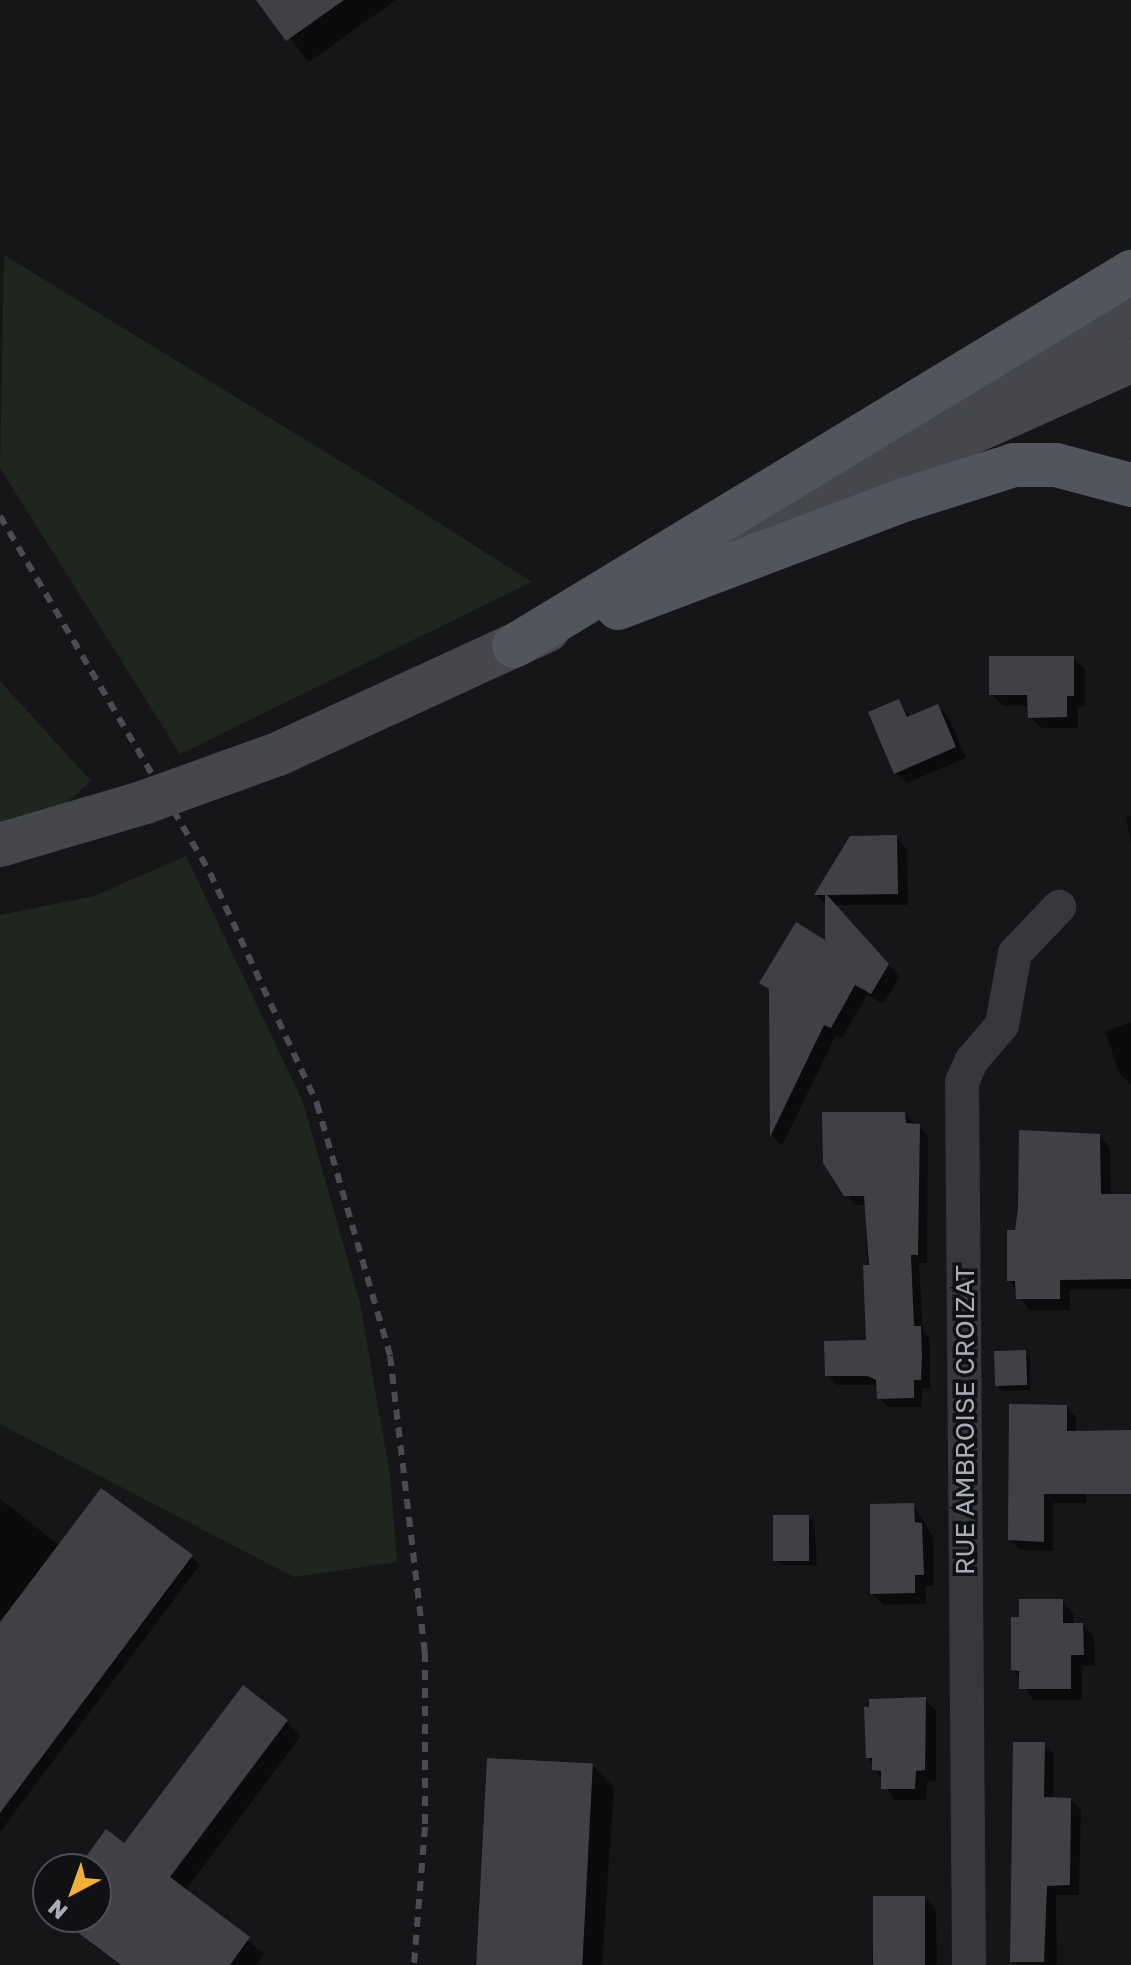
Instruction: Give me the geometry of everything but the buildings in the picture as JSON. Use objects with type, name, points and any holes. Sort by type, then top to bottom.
[{"type":"main road","points":[[514,646],[1131,272]]},
{"type":"main road","points":[[514,646],[907,499],[1014,465],[1056,465],[1131,485]]},
{"type":"street","points":[[811,499],[904,431],[1131,314]]},
{"type":"street","points":[[0,845],[162,796],[278,754],[514,646],[811,499],[915,458],[1131,361]]},
{"type":"street","name":"RUE AMBROISE CROIZAT","points":[[969,1965],[962,1082],[972,1060],[1002,1025],[1015,953],[1059,907]]},
{"type":"shaded area","points":[[4,255],[532,582],[180,754],[0,468]]},
{"type":"shaded area","points":[[0,681],[91,781],[54,814],[0,822]]},
{"type":"shaded area","points":[[186,856],[303,1102],[360,1303],[390,1475],[397,1562],[294,1577],[0,1424],[0,915],[94,896]]},
{"type":"railway","points":[[0,516],[210,873],[317,1104],[390,1356],[425,1652],[425,1827],[414,1965]]}]
